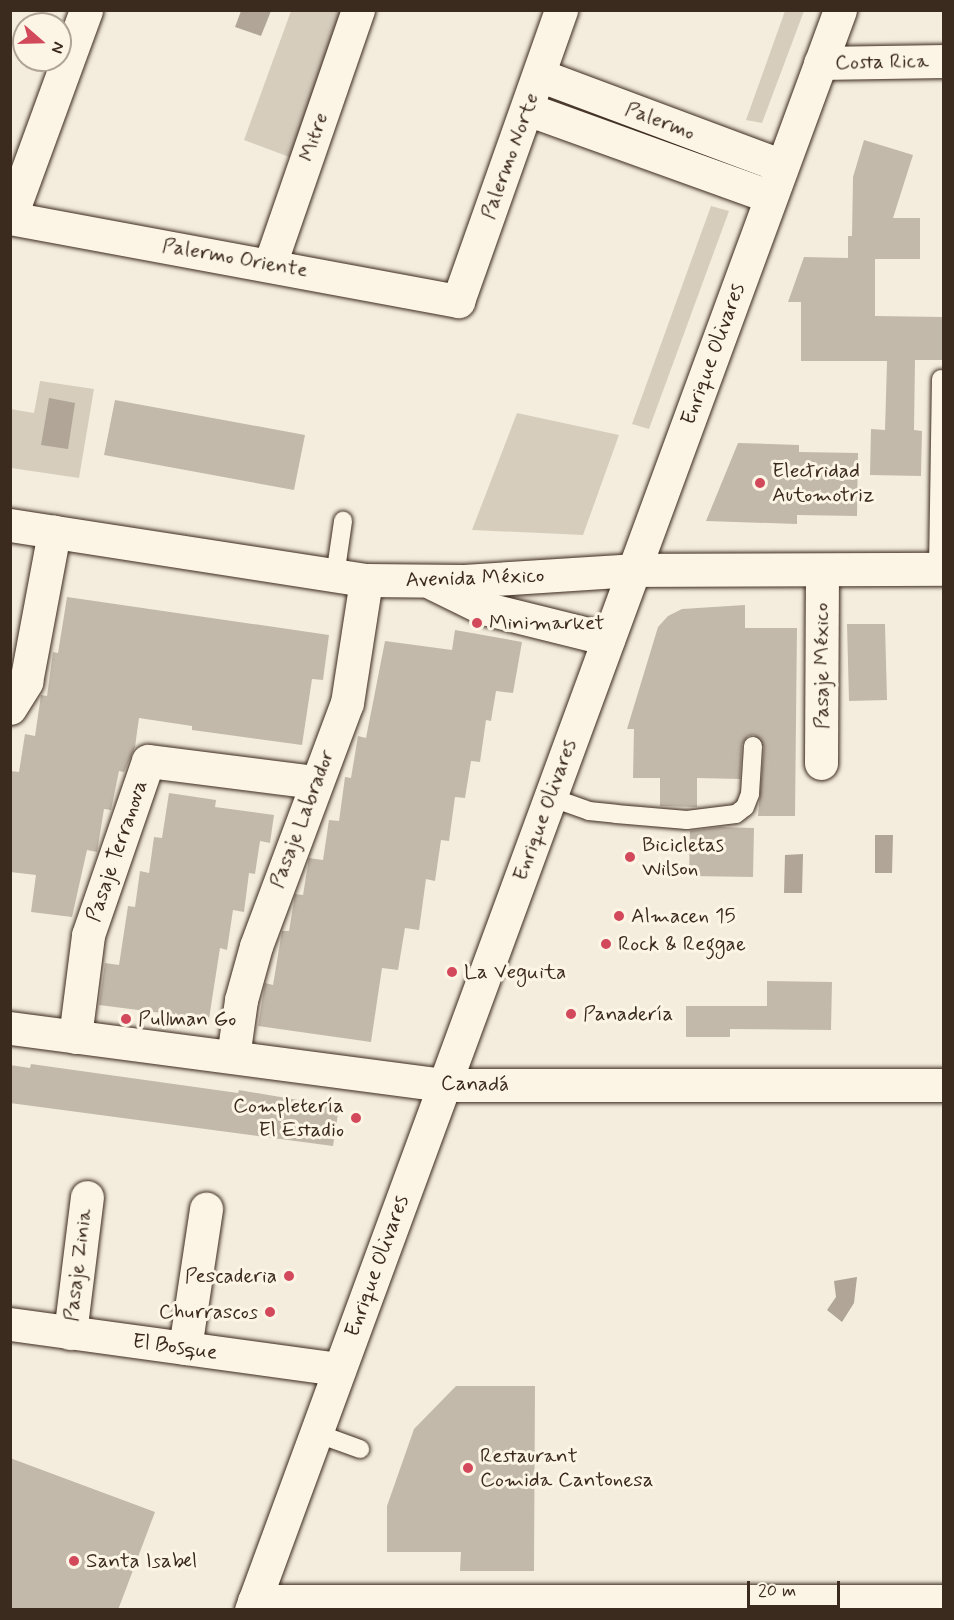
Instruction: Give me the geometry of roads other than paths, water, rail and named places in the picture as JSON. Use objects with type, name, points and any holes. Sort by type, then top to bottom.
[{"type":"street","points":[[10,218],[86,10]]},
{"type":"street","name":"Mitre","points":[[270,264],[358,10]]},
{"type":"street","name":"Palermo Norte","points":[[459,301],[561,10]]},
{"type":"street","name":"Enrique Olivares","points":[[252,1605],[840,10]]},
{"type":"street","name":"Costa Rica","points":[[820,63],[944,61]]},
{"type":"street","name":"Palermo","points":[[538,75],[782,166]]},
{"type":"street","name":"Palermo","points":[[526,110],[771,196]]},
{"type":"street","name":"Palermo Oriente","points":[[10,218],[270,264],[459,301]]},
{"type":"street","name":"Avenida México","points":[[10,525],[351,578],[429,582],[633,570],[941,569]]},
{"type":"street","points":[[10,708],[26,682],[54,532]]},
{"type":"street","name":"Pasaje México","points":[[821,763],[822,570]]},
{"type":"street","name":"Pasaje Labrador","points":[[233,1058],[242,1000],[256,946],[315,782],[347,703],[351,578]]},
{"type":"street","points":[[429,582],[483,608],[608,639]]},
{"type":"street","name":"Pasaje Terranova","points":[[75,1037],[88,935],[148,761],[315,782]]},
{"type":"street","name":"Canadá","points":[[10,1029],[444,1085],[944,1085]]},
{"type":"street","name":"Pasaje Zinia","points":[[70,1333],[87,1197]]},
{"type":"street","points":[[184,1348],[206,1209]]},
{"type":"street","name":"El Bosque","points":[[10,1324],[339,1370]]},
{"type":"street","points":[[252,1605],[944,1601]]},
{"type":"lane","points":[[941,379],[941,569]]},
{"type":"lane","points":[[343,521],[351,578]]},
{"type":"lane","points":[[550,797],[589,811],[616,814],[687,820],[736,814],[745,807],[750,794],[753,746]]},
{"type":"lane","points":[[316,1433],[360,1449]]},
{"type":"place","name":"Electridad Automotriz","points":[[760,483]]},
{"type":"place","name":"Minimarket","points":[[477,623]]},
{"type":"place","name":"Bicicletas Wilson","points":[[630,857]]},
{"type":"place","name":"Almacen 15","points":[[619,916]]},
{"type":"place","name":"Rock & Reggae","points":[[606,944]]},
{"type":"place","name":"La Veguita","points":[[452,972]]},
{"type":"place","name":"Panadería","points":[[571,1014]]},
{"type":"place","name":"Pullman Go","points":[[126,1019]]},
{"type":"place","name":"Completería El Estadio","points":[[356,1118]]},
{"type":"place","name":"Pescaderia","points":[[289,1276]]},
{"type":"place","name":"Churrascos","points":[[270,1312]]},
{"type":"place","name":"Restaurant Comida Cantonesa","points":[[468,1468]]},
{"type":"place","name":"Santa Isabel","points":[[74,1561]]}]
